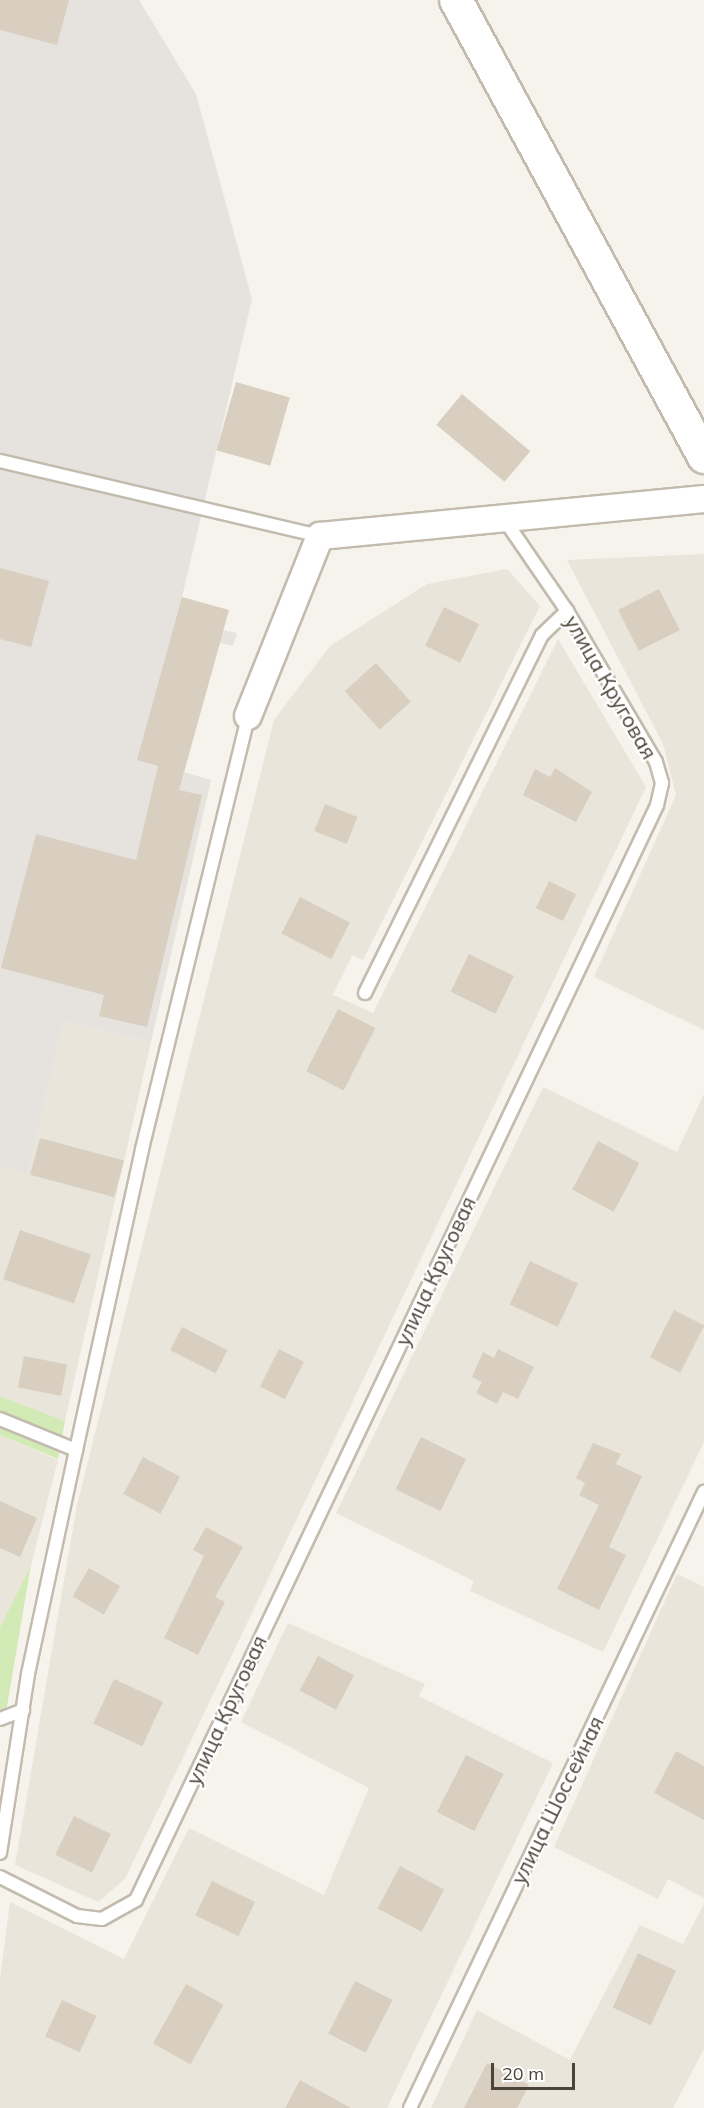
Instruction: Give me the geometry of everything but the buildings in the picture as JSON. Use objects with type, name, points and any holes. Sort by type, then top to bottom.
[{"type":"street","points":[[456,0],[704,457]]},
{"type":"street","points":[[248,716],[320,536],[704,500]]},
{"type":"lane","points":[[0,461],[320,536]]},
{"type":"lane","name":"улица Круговая","points":[[0,1877],[77,1916],[102,1919],[136,1900],[657,805],[662,783],[656,762],[567,611],[504,519]]},
{"type":"lane","points":[[365,993],[542,635],[567,611]]},
{"type":"lane","points":[[0,1853],[22,1710],[76,1450],[142,1149],[248,716]]},
{"type":"lane","points":[[0,1419],[76,1450]]},
{"type":"lane","name":"улица Шоссейная","points":[[410,2108],[704,1492]]},
{"type":"lane","points":[[0,1719],[22,1710]]},
{"type":"shaded area","points":[[0,0],[139,0],[196,94],[252,299],[182,597],[223,630],[237,633],[233,646],[220,643],[184,772],[211,780],[151,1042],[64,1021],[27,1174],[0,1166]]},
{"type":"shaded area","points":[[704,554],[704,1030],[594,977],[676,795],[663,744],[567,560]]},
{"type":"shaded area","points":[[507,569],[540,606],[363,960],[352,955],[333,995],[373,1013],[558,639],[646,787],[125,1879],[98,1902],[15,1865],[77,1505],[274,720],[330,646],[427,584]]},
{"type":"shaded area","points":[[64,1021],[151,1042],[65,1421],[0,1396],[0,1166],[27,1173]]},
{"type":"shaded area","points":[[543,1087],[677,1152],[704,1094],[704,1442],[603,1652],[470,1591],[474,1581],[336,1513]]},
{"type":"shaded area","points":[[0,1435],[58,1460],[31,1565],[0,1627]]},
{"type":"shaded area","points":[[677,1574],[704,1587],[704,1898],[668,1879],[658,1899],[554,1847]]},
{"type":"shaded area","points":[[288,1623],[425,1684],[419,1696],[553,1763],[387,2108],[0,2108],[0,1978],[10,1902],[124,1959],[189,1828],[324,1895],[369,1788],[241,1722]]},
{"type":"shaded area","points":[[704,1904],[704,2049],[673,2108],[431,2108],[477,2010],[570,2060],[640,1925],[683,1944]]},
{"type":"green space","points":[[0,1396],[65,1421],[58,1459],[0,1435]]},
{"type":"green space","points":[[31,1565],[4,1724],[0,1725],[0,1627]]}]
